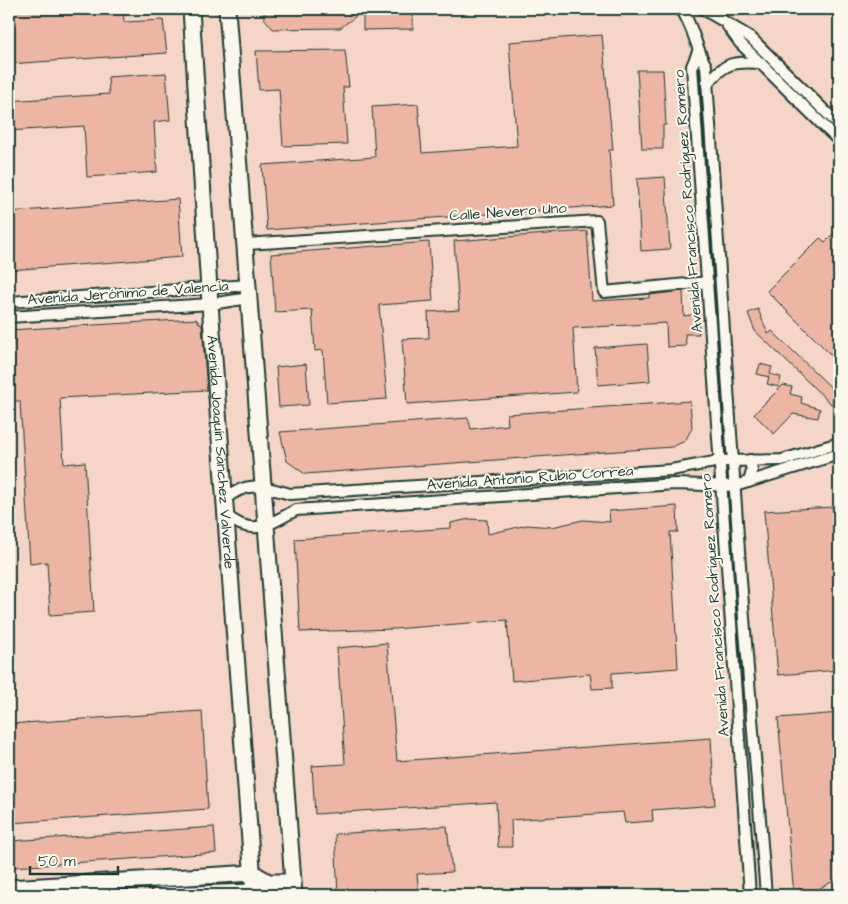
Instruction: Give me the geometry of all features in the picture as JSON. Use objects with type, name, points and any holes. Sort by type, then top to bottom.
[{"type":"main road","name":"Avenida Joaquín Sánchez Valverde","points":[[191,9],[210,304],[250,849],[256,885]]},
{"type":"main road","points":[[188,876],[294,888],[228,12]]},
{"type":"main road","points":[[9,888],[188,876],[238,868],[250,849]]},
{"type":"main road","points":[[158,895],[256,885]]},
{"type":"street","points":[[681,9],[686,15],[698,52]]},
{"type":"street","points":[[703,9],[750,37],[839,125]]},
{"type":"street","points":[[723,20],[740,43],[839,141]]},
{"type":"street","name":"Avenida Francisco Rodríguez Romero","points":[[698,52],[706,66],[734,486],[766,895]]},
{"type":"street","name":"Avenida Francisco Rodríguez Romero","points":[[698,52],[692,66],[750,895]]},
{"type":"street","points":[[707,85],[718,70],[734,62],[760,63]]},
{"type":"street","name":"Calle Nevero Uno","points":[[246,244],[597,221],[604,292],[708,282]]},
{"type":"street","name":"Avenida Jerónimo de Valencia","points":[[9,302],[209,288],[249,292]]},
{"type":"street","name":"Avenida Jerónimo de Valencia","points":[[9,318],[210,304],[249,292]]},
{"type":"street","name":"Avenida Antonio Rubio Correa","points":[[839,443],[782,460],[720,461],[671,470],[290,494],[264,486],[237,490],[226,507],[237,524],[252,528],[267,525],[296,510],[675,484],[734,486],[839,454]]},
{"type":"street","points":[[820,449],[822,460]]},
{"type":"street","points":[[749,482],[752,471],[750,460]]},
{"type":"street","name":"Avenida Francisco Rodríguez Romero","points":[[700,464],[699,474],[702,484]]},
{"type":"shaded area","points":[[9,9],[839,9],[839,895],[9,895]]},
{"type":"building","points":[[9,9],[123,9],[124,22],[163,20],[167,53],[9,64]]},
{"type":"building","points":[[264,9],[413,9],[413,29],[363,30],[363,11],[340,28],[273,29],[264,18]]},
{"type":"building","points":[[602,35],[613,150],[609,150],[613,205],[267,230],[262,165],[375,157],[372,107],[418,104],[422,153],[517,146],[509,42]]},
{"type":"building","points":[[345,50],[349,87],[343,87],[347,144],[283,146],[279,89],[259,90],[256,51]]},
{"type":"building","points":[[637,70],[663,70],[666,125],[663,125],[663,149],[642,149]]},
{"type":"building","points":[[166,73],[170,120],[154,122],[157,172],[87,177],[84,126],[9,131],[9,101],[109,94],[108,77]]},
{"type":"building","points":[[665,177],[670,249],[641,251],[637,179]]},
{"type":"building","points":[[178,199],[182,257],[9,270],[9,212]]},
{"type":"building","points":[[839,228],[839,363],[767,291],[820,238],[825,242]]},
{"type":"building","points":[[587,231],[592,301],[649,298],[649,295],[683,291],[684,316],[698,314],[699,334],[685,334],[686,346],[667,347],[666,323],[573,328],[577,392],[407,404],[402,339],[429,338],[428,312],[459,310],[454,241]]},
{"type":"building","points":[[429,242],[433,301],[379,305],[387,399],[327,403],[323,350],[315,351],[312,310],[275,312],[271,254]]},
{"type":"building","points":[[758,309],[768,334],[772,331],[839,395],[839,399],[831,404],[755,331],[748,313]]},
{"type":"building","points":[[196,319],[202,326],[207,390],[60,398],[64,464],[85,462],[94,612],[50,615],[47,562],[30,564],[20,401],[9,401],[9,330]]},
{"type":"building","points":[[647,344],[650,381],[598,385],[595,348]]},
{"type":"building","points":[[306,364],[309,405],[279,407],[276,367]]},
{"type":"building","points":[[760,364],[772,367],[770,374],[781,377],[779,387],[767,384],[769,377],[757,374]]},
{"type":"building","points":[[783,385],[792,387],[790,394],[802,397],[801,403],[820,409],[818,418],[793,414],[774,434],[754,414]]},
{"type":"building","points":[[690,401],[692,428],[685,441],[672,447],[305,474],[287,461],[280,432],[468,418],[471,429],[508,425],[507,414]]},
{"type":"building","points":[[677,506],[678,532],[670,532],[678,668],[612,673],[612,688],[592,689],[590,674],[512,681],[507,620],[394,629],[300,632],[295,539],[451,528],[451,523],[469,519],[487,520],[488,534],[527,525],[552,527],[583,520],[610,522],[609,511]]},
{"type":"building","points":[[833,507],[839,519],[839,670],[778,675],[764,511]]},
{"type":"building","points":[[387,643],[397,761],[711,738],[715,805],[652,810],[653,821],[625,823],[623,812],[511,820],[512,847],[498,847],[496,802],[315,814],[312,766],[345,764],[337,648]]},
{"type":"building","points":[[202,711],[208,809],[11,823],[9,724]]},
{"type":"building","points":[[839,713],[839,878],[807,895],[794,895],[778,718]]},
{"type":"building","points":[[447,826],[452,872],[417,874],[419,895],[338,895],[335,834]]},
{"type":"building","points":[[214,827],[216,853],[13,867],[11,841]]}]
